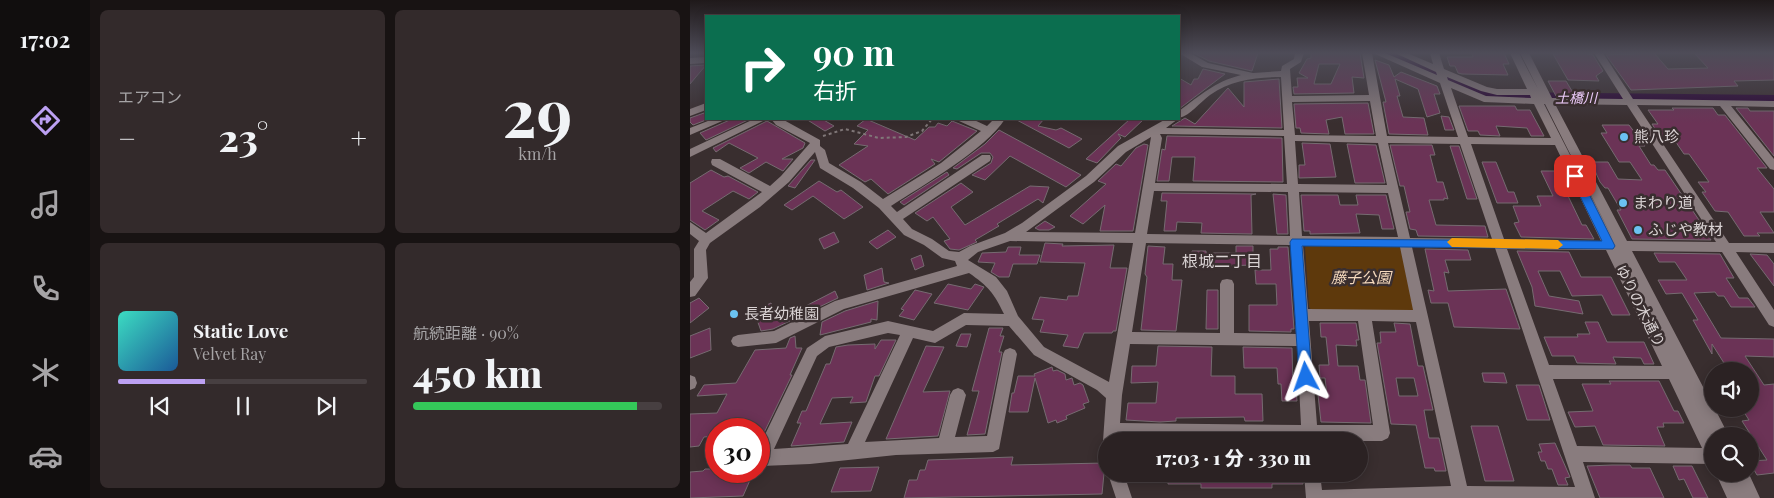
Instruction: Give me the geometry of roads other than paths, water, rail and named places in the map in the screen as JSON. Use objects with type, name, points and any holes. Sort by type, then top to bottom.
[{"type":"street","points":[[1180,115],[1212,89],[1248,76]]},
{"type":"street","points":[[1285,76],[1310,432]]},
{"type":"street","points":[[1371,76],[1382,139],[1461,494]]},
{"type":"street","points":[[1441,76],[1484,99],[1539,96],[1774,104]]},
{"type":"street","points":[[1319,498],[1461,494],[1586,497],[1498,243],[1465,141],[1441,76]]},
{"type":"street","name":"ゆりの木通り","points":[[1528,76],[1681,373],[1714,427]]},
{"type":"street","name":"ゆりの木通り","points":[[1532,76],[1558,142],[1616,246]]},
{"type":"street","points":[[1613,76],[1774,321]]},
{"type":"street","points":[[1627,98],[1774,95]]},
{"type":"street","points":[[1288,99],[1374,98]]},
{"type":"street","points":[[1723,103],[1774,166]]},
{"type":"street","points":[[690,113],[705,106]]},
{"type":"street","points":[[690,132],[719,120]]},
{"type":"street","points":[[690,153],[760,120]]},
{"type":"street","points":[[777,120],[780,124],[814,144],[820,150],[824,165],[858,185],[882,205],[908,232],[928,242],[946,255],[960,257],[974,249],[1009,236],[1090,180],[1122,149],[1171,120]]},
{"type":"street","points":[[966,120],[988,131]]},
{"type":"street","points":[[882,205],[951,162],[999,120]]},
{"type":"street","points":[[1153,131],[1382,139],[1558,142]]},
{"type":"street","points":[[1111,432],[1114,395],[1157,138],[1153,131]]},
{"type":"street","points":[[693,286],[701,278],[700,249],[706,240],[756,204],[785,179],[814,144]]},
{"type":"street","points":[[895,219],[986,158]]},
{"type":"street","points":[[716,162],[770,191]]},
{"type":"street","points":[[1150,187],[1394,190]]},
{"type":"street","points":[[690,227],[706,240]]},
{"type":"street","points":[[1009,236],[1774,248]]},
{"type":"street","points":[[960,257],[962,263],[991,282],[1002,295],[1013,320],[1039,351],[1102,385],[1114,395]]},
{"type":"street","points":[[738,341],[776,336],[840,305],[970,268]]},
{"type":"street","points":[[1227,284],[1227,339]]},
{"type":"street","points":[[1301,315],[1422,316]]},
{"type":"street","points":[[1364,315],[1382,433],[1368,434]]},
{"type":"street","points":[[770,438],[812,352],[824,342],[888,327],[935,337],[964,319],[1013,320]]},
{"type":"street","points":[[853,451],[909,331]]},
{"type":"street","points":[[1125,338],[1303,340]]},
{"type":"street","points":[[770,458],[810,456],[896,447],[993,444],[1010,354]]},
{"type":"street","points":[[1543,372],[1681,373]]},
{"type":"street","name":"ゆりの木通り","points":[[1681,373],[1704,431]]},
{"type":"street","points":[[945,446],[958,395]]},
{"type":"street","points":[[1572,454],[1704,456]]},
{"type":"street","points":[[1119,482],[1124,498]]},
{"type":"street","points":[[1313,482],[1314,498]]},
{"type":"street","points":[[1728,482],[1736,498]]},
{"type":"street","points":[[1744,482],[1752,498]]},
{"type":"waterway","name":"土橋川","points":[[1441,76],[1490,97],[1774,100]]},
{"type":"place","name":"熊八珍","points":[[1624,137]]},
{"type":"place","name":"まわり道","points":[[1623,203]]},
{"type":"place","name":"ふじや教材","points":[[1638,230]]},
{"type":"place","name":"長者幼稚園","points":[[734,314]]},
{"type":"district","name":"根城二丁目","points":[[1222,261]]},
{"type":"park label","name":"藤子公園","points":[[1361,278]]}]
